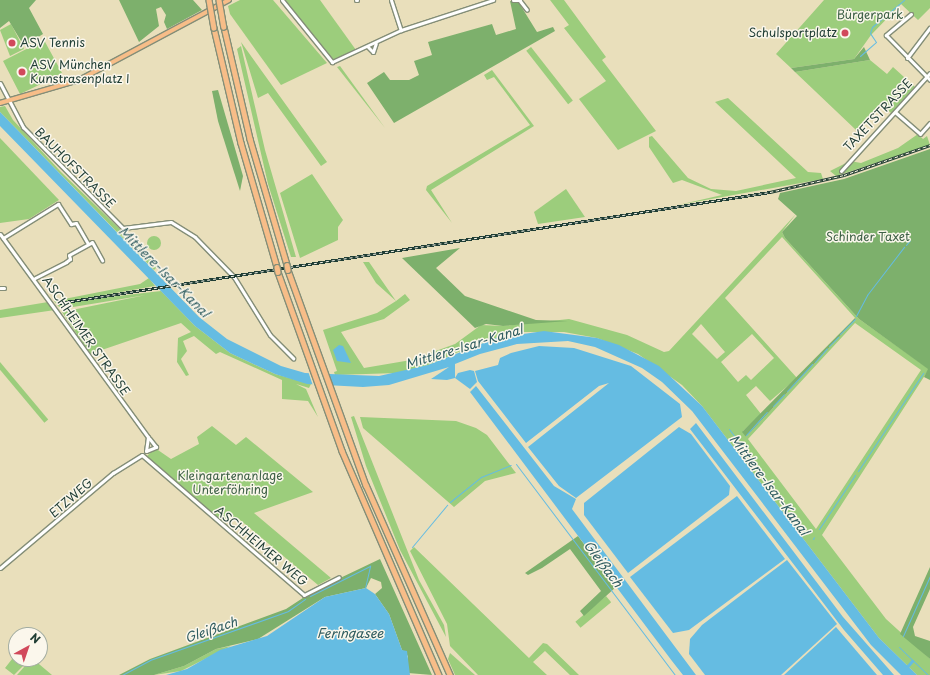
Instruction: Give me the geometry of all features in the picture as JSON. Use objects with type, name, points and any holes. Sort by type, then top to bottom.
[{"type":"highway","points":[[209,0],[240,144],[278,270],[310,364],[393,576],[439,675]]},
{"type":"highway","points":[[219,0],[250,138],[288,268],[321,366],[405,578],[450,675]]},
{"type":"main road","points":[[0,104],[78,80],[229,0]]},
{"type":"street","points":[[283,0],[331,62],[368,47],[401,30],[493,0]]},
{"type":"street","points":[[391,0],[401,30]]},
{"type":"street","points":[[512,0],[520,0],[527,10]]},
{"type":"street","points":[[911,14],[886,35],[930,80]]},
{"type":"street","points":[[907,58],[930,28]]},
{"type":"street","points":[[368,47],[373,52],[376,43]]},
{"type":"street","name":"TAXETSTRASSE","points":[[841,171],[930,73]]},
{"type":"street","points":[[0,83],[10,101]]},
{"type":"street","name":"BAUHOFSTRASSE","points":[[10,101],[23,127],[123,228],[171,222],[195,237],[234,277],[270,335],[293,358]]},
{"type":"street","points":[[894,112],[920,134],[930,123]]},
{"type":"street","points":[[4,238],[58,204],[71,224],[76,223],[88,244]]},
{"type":"street","name":"ASCHHEIMER STRASSE","points":[[0,234],[35,278],[156,447]]},
{"type":"street","points":[[35,278],[66,262],[70,259],[69,255],[92,242],[102,260]]},
{"type":"street","points":[[146,451],[148,437]]},
{"type":"street","name":"ETZWEG","points":[[0,568],[113,473],[146,451],[156,447]]},
{"type":"street","name":"ASCHHEIMER WEG","points":[[142,455],[304,595],[339,578]]},
{"type":"green space","points":[[0,0],[36,0],[29,8],[43,34],[24,46],[9,21],[0,28]]},
{"type":"green space","points":[[119,0],[193,0],[202,10],[167,29],[164,22],[166,15],[161,7],[156,9],[159,26],[139,42]]},
{"type":"green space","points":[[240,0],[273,0],[327,63],[281,85],[230,14],[228,6]]},
{"type":"green space","points":[[285,0],[320,0],[356,50],[332,60]]},
{"type":"green space","points":[[550,0],[564,0],[606,57],[602,60],[656,131],[618,150],[579,99],[606,81],[564,28],[569,25]]},
{"type":"green space","name":"Bürgerpark","points":[[824,0],[930,0],[930,8],[918,20],[901,4],[871,35],[854,59],[791,68],[776,54]]},
{"type":"green space","points":[[510,1],[519,3],[537,32],[553,27],[555,31],[394,123],[367,83],[384,72],[390,80],[409,80],[419,75],[414,61],[432,55],[428,42],[492,24],[496,35],[516,29]]},
{"type":"green space","name":"ASV Tennis","points":[[11,24],[24,49],[10,56],[0,30]]},
{"type":"green space","points":[[44,40],[62,73],[20,94],[3,61]]},
{"type":"green space","points":[[241,42],[327,162],[321,166],[268,93],[258,98]]},
{"type":"green space","points":[[241,46],[265,150],[296,257],[291,257],[268,184],[237,49]]},
{"type":"green space","points":[[531,47],[573,101],[568,104],[526,51]]},
{"type":"green space","points":[[864,47],[870,60],[795,72],[791,68],[854,59]]},
{"type":"green space","points":[[870,60],[887,74],[893,67],[915,87],[891,113],[882,105],[856,130],[795,72]]},
{"type":"green space","points":[[340,66],[385,128],[337,67]]},
{"type":"green space","points":[[492,70],[534,126],[431,190],[452,223],[426,190],[427,186],[530,125],[494,77],[487,80],[484,75]]},
{"type":"green space","points":[[218,90],[243,176],[240,191],[218,121],[212,91]]},
{"type":"green space","points":[[728,98],[808,172],[821,173],[823,179],[678,205],[722,195],[682,180],[673,183],[649,147],[649,137],[652,136],[688,178],[711,189],[736,191],[796,178],[715,102]]},
{"type":"green space","points":[[5,106],[13,120],[61,172],[158,266],[154,270],[0,112],[0,107]]},
{"type":"green space","points":[[918,134],[923,139],[927,136],[930,145],[836,176],[830,171],[850,161],[861,163],[898,148]]},
{"type":"green space","points":[[0,138],[59,200],[29,219],[0,223]]},
{"type":"green space","name":"Schinder Taxet","points":[[930,149],[930,380],[924,377],[928,369],[859,319],[785,238],[782,232],[797,216],[778,199],[780,193],[844,179]]},
{"type":"green space","points":[[312,174],[343,220],[338,227],[338,240],[300,258],[280,193]]},
{"type":"green space","points":[[566,189],[585,217],[538,224],[534,212]]},
{"type":"green space","points":[[796,214],[782,232],[785,238],[859,319],[929,369],[822,535],[886,619],[930,659],[930,675],[917,675],[879,638],[702,406],[682,385],[638,354],[597,338],[564,332],[523,332],[477,344],[428,365],[397,373],[335,375],[334,372],[337,371],[323,330],[377,313],[405,294],[410,300],[384,319],[341,332],[364,368],[411,360],[455,344],[481,325],[503,326],[569,319],[627,335],[664,352],[669,351]],"holes":[[[782,237],[856,319],[746,437],[743,431],[761,414],[746,395],[756,386],[770,401],[797,378],[725,298]],[[855,323],[921,370],[816,529],[748,439]],[[701,324],[725,352],[717,359],[692,334]],[[752,334],[774,358],[751,380],[746,375],[738,382],[721,362]]]},
{"type":"green space","points":[[151,236],[157,236],[161,240],[161,246],[157,250],[151,250],[147,246],[147,240]]},
{"type":"green space","points":[[460,248],[436,268],[465,296],[536,320],[568,321],[503,326],[486,324],[475,328],[402,258]]},
{"type":"green space","points":[[363,262],[369,262],[396,301],[376,283]]},
{"type":"green space","points":[[149,278],[155,286],[58,303],[161,291],[195,326],[230,353],[275,374],[311,384],[309,388],[296,384],[306,389],[318,417],[308,401],[282,399],[282,380],[220,352],[216,354],[194,336],[183,341],[187,351],[181,359],[189,375],[186,376],[177,362],[178,338],[191,332],[181,323],[90,354],[62,312],[146,295],[61,309],[54,301],[140,284]]},
{"type":"green space","points":[[48,302],[55,310],[0,318],[0,310]]},
{"type":"green space","points":[[855,318],[856,319],[746,437],[742,432]]},
{"type":"green space","points":[[0,362],[48,419],[44,423],[0,370]]},
{"type":"green space","points":[[354,416],[419,580],[444,625],[446,637],[400,550],[366,466],[351,417]]},
{"type":"green space","points":[[360,417],[456,421],[476,428],[487,435],[516,473],[485,481],[454,507],[363,428]]},
{"type":"green space","name":"Kleingartenanlage Unterföhring","points":[[212,426],[236,445],[246,437],[313,492],[254,513],[331,578],[318,585],[239,519],[222,524],[145,458],[155,448],[171,459],[199,444],[197,437]]},
{"type":"green space","points":[[578,536],[616,587],[584,616],[580,611],[601,591],[570,549],[542,568],[528,575],[525,573]]},
{"type":"green space","points":[[414,547],[529,658],[543,643],[547,644],[579,675],[570,675],[545,651],[533,662],[547,675],[478,675],[450,646],[447,624],[410,551]]},
{"type":"green space","points":[[380,559],[432,675],[408,673],[408,656],[402,650],[389,614],[375,594],[382,588],[381,582],[371,578],[366,588],[325,597],[258,639],[216,649],[184,666],[154,675],[119,675],[150,659],[286,609],[315,590]]},
{"type":"green space","points":[[930,567],[930,589],[913,627],[915,636],[930,641],[930,659],[900,634]]},
{"type":"green space","points":[[606,596],[611,602],[581,628],[575,622]]},
{"type":"green space","points":[[231,646],[181,671],[154,675],[184,666],[216,649]]},
{"type":"green space","points":[[450,653],[475,675],[455,675],[448,659]]},
{"type":"green space","points":[[8,664],[8,667],[22,667],[14,675],[5,668]]},
{"type":"green space","points":[[24,667],[42,667],[52,675],[17,675]]},
{"type":"water","points":[[0,112],[199,317],[227,339],[281,366],[305,373],[379,376],[428,365],[496,338],[544,331],[597,338],[619,345],[659,366],[702,406],[879,638],[917,675],[901,675],[871,645],[692,411],[662,382],[642,368],[595,347],[568,341],[517,344],[480,354],[455,364],[455,378],[447,380],[431,379],[449,367],[389,385],[363,387],[307,384],[275,374],[230,353],[195,326],[0,126]]},
{"type":"water","points":[[339,345],[343,346],[351,363],[337,361],[333,350]]},
{"type":"water","points":[[539,346],[574,348],[631,366],[680,404],[682,417],[576,498],[559,486],[528,447],[609,383],[599,386],[526,443],[478,381],[475,371],[498,365],[500,358],[511,353]]},
{"type":"water","points":[[470,370],[474,371],[477,382],[470,389],[455,378],[458,373]]},
{"type":"water","points":[[476,386],[554,486],[576,499],[572,509],[696,675],[683,675],[672,661],[470,392]]},
{"type":"water","points":[[696,423],[843,617],[894,675],[883,675],[844,630],[690,429]]},
{"type":"water","points":[[679,427],[691,434],[730,486],[729,495],[628,573],[584,515],[584,503]]},
{"type":"water","points":[[737,496],[785,559],[689,630],[673,633],[630,577]]},
{"type":"water","points":[[787,560],[837,624],[781,675],[705,675],[689,654],[690,639],[702,625]]},
{"type":"water","name":"Feringasee","points":[[366,588],[375,594],[389,614],[402,650],[407,651],[410,675],[166,675],[187,669],[220,650],[267,636],[325,597]]},
{"type":"water","points":[[836,627],[877,675],[784,675]]},
{"type":"pier","points":[[308,371],[328,373],[334,388],[313,386]]},
{"type":"waterway","points":[[860,56],[876,42],[870,33],[872,27],[904,0]]},
{"type":"waterway","points":[[906,245],[910,240]]},
{"type":"waterway","points":[[856,316],[867,295],[904,247]]},
{"type":"waterway","points":[[840,334],[855,319]]},
{"type":"waterway","points":[[829,346],[838,337]]},
{"type":"waterway","points":[[815,362],[827,348]]},
{"type":"waterway","points":[[787,391],[812,364]]},
{"type":"waterway","points":[[858,471],[923,373]]},
{"type":"waterway","points":[[773,406],[784,394]]},
{"type":"waterway","name":"Mittlere-Isar-Kanal","points":[[746,435],[767,412]]},
{"type":"waterway","name":"Mittlere-Isar-Kanal","points":[[729,429],[752,459]]},
{"type":"waterway","name":"Gleißach","points":[[516,464],[675,675]]},
{"type":"waterway","name":"Gleißach","points":[[450,502],[481,477],[511,465]]},
{"type":"waterway","points":[[819,529],[855,475]]},
{"type":"waterway","name":"Gleißach","points":[[412,547],[447,505]]},
{"type":"waterway","points":[[365,588],[370,566]]},
{"type":"waterway","name":"Gleißach","points":[[310,596],[370,566]]},
{"type":"waterway","points":[[903,636],[930,576]]},
{"type":"waterway","name":"Gleißach","points":[[122,675],[150,660],[288,611],[305,599]]},
{"type":"waterway","points":[[899,647],[928,675]]},
{"type":"waterway","points":[[906,668],[912,661]]},
{"type":"railway","points":[[59,303],[770,192],[844,175],[930,145]]},
{"type":"place","name":"Schulsportplatz","points":[[845,33]]},
{"type":"place","name":"ASV Tennis","points":[[12,43]]},
{"type":"place","name":"ASV München Kunstrasenplatz I","points":[[22,72]]}]
